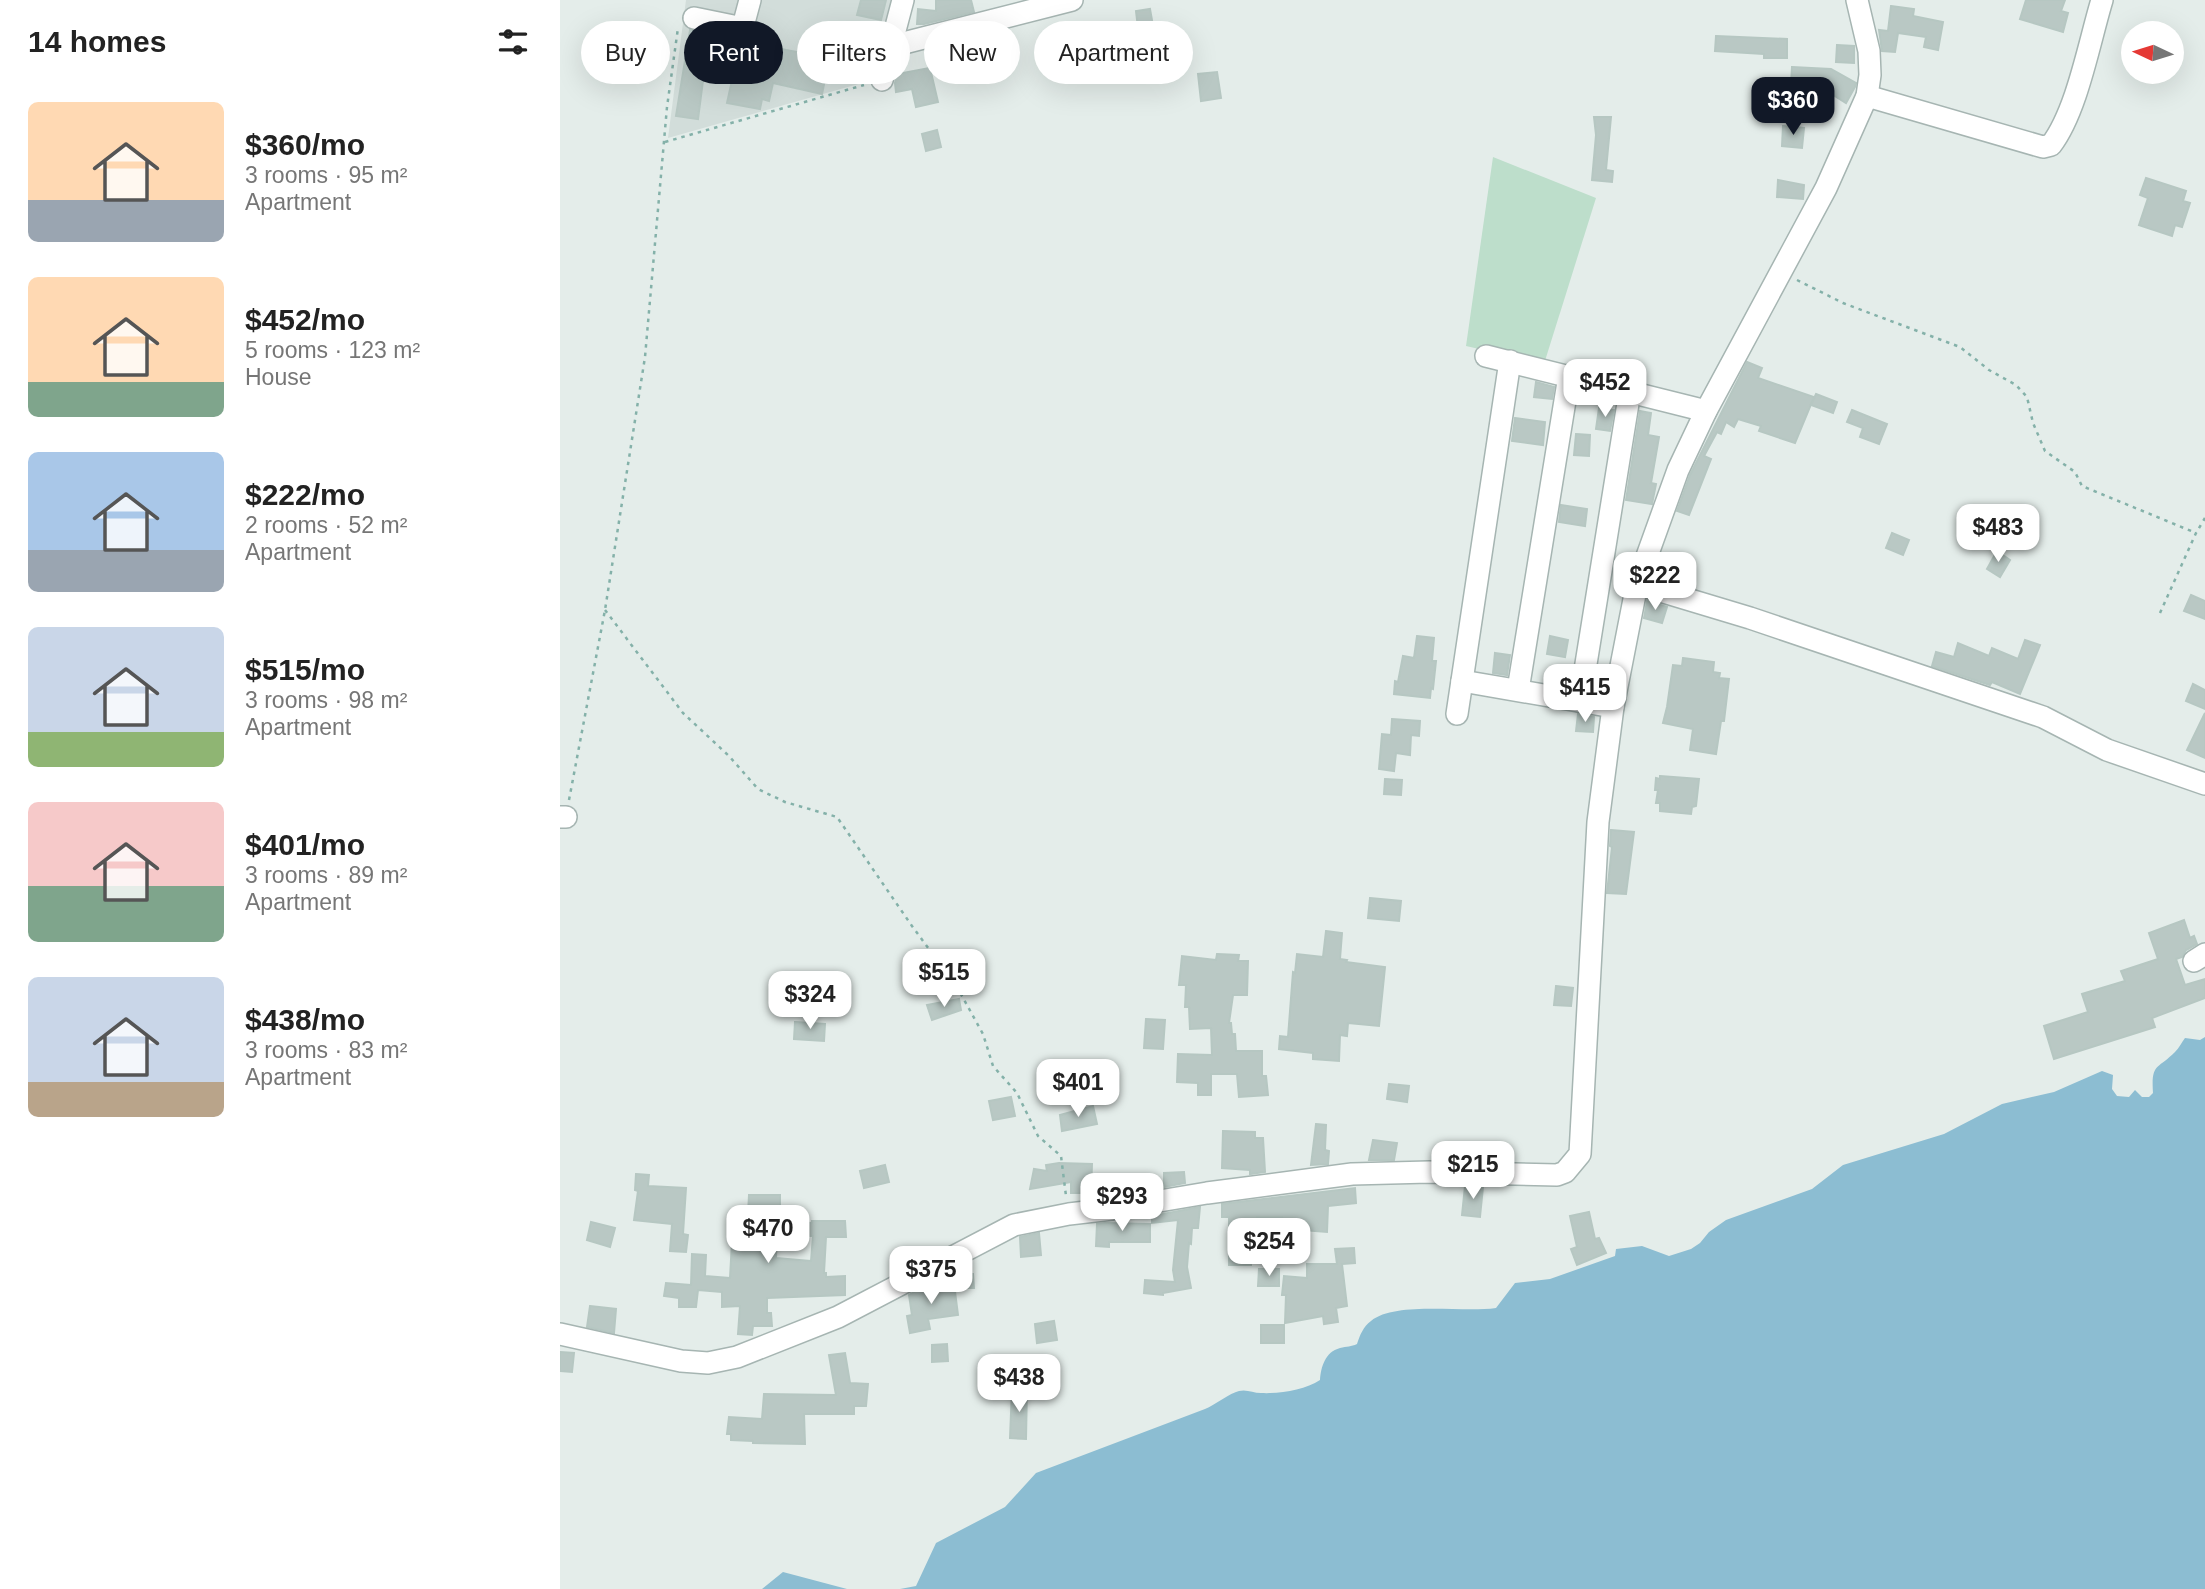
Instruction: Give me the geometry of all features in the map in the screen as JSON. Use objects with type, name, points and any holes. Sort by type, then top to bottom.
[{"type":"street","points":[[744,21],[750,0]]},
{"type":"street","points":[[898,21],[903,0]]},
{"type":"street","points":[[910,41],[1072,0]]},
{"type":"street","points":[[560,1334],[681,1360],[708,1363],[737,1357],[838,1317],[1014,1225],[1207,1193],[1352,1174],[1429,1172],[1525,1176],[1558,1175],[1566,1172],[1580,1154],[1598,822],[1613,707],[1637,583],[1678,470],[1706,411],[1826,188],[1867,96],[1869,51],[1857,0]]},
{"type":"street","points":[[1867,96],[2043,147],[2050,145],[2059,134],[2075,93],[2102,0]]},
{"type":"street","points":[[1486,356],[1706,411]]},
{"type":"street","points":[[1457,714],[1510,361]]},
{"type":"street","points":[[1518,690],[1569,376]]},
{"type":"street","points":[[1580,701],[1630,391]]},
{"type":"street","points":[[1637,583],[1750,618],[2043,717],[2107,750],[2205,784]]},
{"type":"street","points":[[1462,681],[1613,707]]},
{"type":"path","points":[[563,817],[605,610],[645,358],[667,107],[684,31]]},
{"type":"path","points":[[665,142],[867,84]]},
{"type":"path","points":[[1782,272],[1843,303],[1960,347],[1989,370],[2016,385],[2027,397],[2033,423],[2045,451],[2075,472],[2082,486],[2196,533]]},
{"type":"path","points":[[2160,613],[2205,518]]},
{"type":"path","points":[[605,610],[683,713],[729,756],[758,789],[785,802],[837,817],[957,987],[983,1034],[993,1066],[1017,1093],[1038,1136],[1061,1156],[1069,1214]]},
{"type":"shaded area","points":[[686,0],[897,0],[891,21],[797,21],[797,84],[858,84],[668,138]]},
{"type":"green space","points":[[1493,157],[1596,198],[1544,364],[1466,346]]},
{"type":"water","points":[[2205,1037],[2205,1589],[900,1589],[916,1586],[936,1543],[1005,1507],[1036,1473],[1205,1409],[1239,1391],[1276,1393],[1314,1383],[1320,1380],[1327,1356],[1340,1348],[1357,1344],[1366,1326],[1382,1315],[1413,1309],[1496,1308],[1515,1283],[1550,1279],[1615,1256],[1616,1249],[1642,1246],[1669,1256],[1691,1249],[1726,1220],[1812,1189],[1843,1165],[1944,1134],[2002,1104],[2054,1092],[2102,1071],[2113,1075],[2112,1089],[2117,1096],[2129,1097],[2135,1090],[2142,1097],[2149,1097],[2153,1093],[2156,1068],[2175,1052],[2185,1038],[2200,1040]]},
{"type":"water","points":[[783,1572],[847,1589],[762,1589]]},
{"type":"building","points":[[861,0],[886,0],[881,20],[857,15]]},
{"type":"building","points":[[936,0],[971,0],[974,12],[917,24],[918,9],[936,11]]},
{"type":"building","points":[[2026,0],[2065,0],[2061,11],[2068,13],[2063,32],[2020,19]]},
{"type":"building","points":[[1891,6],[1914,9],[1913,16],[1943,22],[1938,50],[1924,47],[1926,37],[1898,33],[1895,52],[1882,51],[1879,30],[1888,31]]},
{"type":"building","points":[[1150,9],[1152,21],[1137,21],[1136,11]]},
{"type":"building","points":[[1716,36],[1787,39],[1787,58],[1764,58],[1764,54],[1715,51]]},
{"type":"building","points":[[1837,45],[1854,46],[1854,63],[1836,62]]},
{"type":"building","points":[[783,49],[797,52],[797,84],[824,84],[822,94],[777,84],[783,84]]},
{"type":"building","points":[[684,67],[684,84],[703,84],[698,119],[676,116]]},
{"type":"building","points":[[1792,67],[1831,69],[1856,83],[1855,87],[1846,103],[1819,86],[1791,85]]},
{"type":"building","points":[[924,69],[924,84],[934,84],[938,102],[916,107],[912,89],[896,92],[895,84],[910,84],[910,72]]},
{"type":"building","points":[[1217,72],[1221,98],[1201,101],[1198,74]]},
{"type":"building","points":[[731,84],[773,84],[769,101],[762,99],[760,109],[727,103]]},
{"type":"building","points":[[1594,117],[1611,117],[1606,170],[1613,171],[1612,182],[1592,180],[1596,135]]},
{"type":"building","points":[[1783,126],[1804,128],[1802,148],[1782,146]]},
{"type":"building","points":[[937,130],[941,147],[926,151],[922,134]]},
{"type":"building","points":[[2146,178],[2186,191],[2183,201],[2190,203],[2182,227],[2175,225],[2172,236],[2139,225],[2148,198],[2140,195]]},
{"type":"building","points":[[1778,180],[1804,185],[1803,199],[1777,197]]},
{"type":"building","points":[[1747,362],[1762,368],[1758,378],[1814,397],[1795,443],[1759,431],[1761,426],[1738,419],[1734,427],[1726,422],[1721,434],[1717,432],[1704,456],[1711,459],[1689,515],[1677,511],[1690,475]]},
{"type":"building","points":[[1536,382],[1554,387],[1552,399],[1534,397]]},
{"type":"building","points":[[1816,394],[1837,402],[1833,413],[1811,405]]},
{"type":"building","points":[[1599,408],[1614,410],[1610,431],[1596,429]]},
{"type":"building","points":[[1852,410],[1887,424],[1879,444],[1860,437],[1863,428],[1847,422]]},
{"type":"building","points":[[1640,411],[1651,413],[1648,435],[1659,437],[1651,483],[1656,484],[1652,504],[1626,500]]},
{"type":"building","points":[[1515,418],[1545,422],[1543,445],[1512,441]]},
{"type":"building","points":[[1576,434],[1590,435],[1589,456],[1574,455]]},
{"type":"building","points":[[1561,505],[1587,509],[1585,526],[1559,522]]},
{"type":"building","points":[[1892,533],[1909,540],[1903,555],[1886,548]]},
{"type":"building","points":[[1997,551],[2010,560],[2000,577],[1987,569]]},
{"type":"building","points":[[2191,595],[2205,601],[2205,619],[2184,611]]},
{"type":"building","points":[[1647,601],[1667,607],[1662,623],[1644,618]]},
{"type":"building","points":[[1417,636],[1434,638],[1432,661],[1436,661],[1430,698],[1394,694],[1403,656],[1414,658]]},
{"type":"building","points":[[1550,636],[1568,640],[1565,657],[1547,654]]},
{"type":"building","points":[[2025,640],[2040,645],[2020,694],[1992,682],[1990,685],[1932,666],[1936,652],[1954,657],[1958,643],[1989,656],[1992,648],[2018,659]]},
{"type":"building","points":[[1495,653],[1510,655],[1507,675],[1493,673]]},
{"type":"building","points":[[1683,658],[1714,662],[1713,672],[1720,673],[1719,678],[1729,679],[1724,721],[1721,721],[1716,754],[1690,750],[1693,729],[1663,723],[1673,665],[1682,666]]},
{"type":"building","points":[[2193,684],[2205,690],[2205,709],[2186,701]]},
{"type":"building","points":[[2205,713],[2205,758],[2187,750]]},
{"type":"building","points":[[1578,714],[1594,717],[1593,732],[1576,731]]},
{"type":"building","points":[[1392,719],[1420,721],[1419,736],[1411,735],[1410,755],[1396,753],[1394,771],[1379,769],[1382,734],[1391,735]]},
{"type":"building","points":[[1660,776],[1699,779],[1696,806],[1692,807],[1691,814],[1660,811],[1660,803],[1656,803],[1658,790],[1655,790],[1656,778],[1660,779]]},
{"type":"building","points":[[1385,779],[1402,780],[1401,795],[1384,794]]},
{"type":"building","points":[[1611,830],[1634,832],[1626,894],[1607,893]]},
{"type":"building","points":[[1370,898],[1401,901],[1399,921],[1368,918]]},
{"type":"building","points":[[2184,920],[2190,938],[2194,936],[2197,944],[2176,959],[2185,985],[2205,979],[2205,998],[2152,1018],[2155,1027],[2054,1059],[2044,1026],[2088,1012],[2082,994],[2125,981],[2121,971],[2158,959],[2149,933]]},
{"type":"building","points":[[1326,931],[1342,933],[1340,959],[1385,967],[1379,1026],[1348,1023],[1347,1036],[1340,1035],[1339,1061],[1313,1059],[1313,1053],[1279,1049],[1280,1036],[1288,1037],[1297,954],[1323,957]]},
{"type":"building","points":[[1217,954],[1239,955],[1238,961],[1248,961],[1247,995],[1233,995],[1229,1023],[1232,1034],[1235,1034],[1236,1051],[1262,1051],[1262,1076],[1266,1076],[1268,1095],[1239,1097],[1237,1074],[1211,1074],[1211,1095],[1198,1095],[1198,1083],[1177,1082],[1178,1054],[1212,1055],[1211,1028],[1190,1029],[1189,1007],[1185,1007],[1186,985],[1179,985],[1182,956],[1216,960]]},
{"type":"building","points":[[1556,986],[1573,988],[1571,1006],[1554,1005]]},
{"type":"building","points":[[959,999],[961,1010],[932,1020],[927,1005]]},
{"type":"building","points":[[1146,1019],[1165,1020],[1163,1049],[1144,1048]]},
{"type":"building","points":[[795,1022],[825,1024],[824,1041],[794,1039]]},
{"type":"building","points":[[1389,1084],[1409,1086],[1407,1102],[1387,1099]]},
{"type":"building","points":[[1011,1097],[1015,1116],[993,1120],[989,1101]]},
{"type":"building","points":[[1093,1106],[1097,1124],[1062,1131],[1060,1115]]},
{"type":"building","points":[[1316,1124],[1326,1125],[1325,1150],[1329,1151],[1328,1164],[1311,1165]]},
{"type":"building","points":[[1223,1131],[1255,1132],[1255,1138],[1263,1138],[1265,1172],[1250,1174],[1250,1170],[1222,1168]]},
{"type":"building","points":[[1373,1140],[1397,1143],[1394,1160],[1369,1160]]},
{"type":"building","points":[[1092,1164],[1091,1193],[1071,1193],[1071,1182],[1030,1189],[1034,1169],[1047,1171],[1046,1165]]},
{"type":"building","points":[[885,1165],[889,1182],[864,1188],[860,1171]]},
{"type":"building","points":[[1184,1172],[1185,1183],[1164,1187],[1164,1173]]},
{"type":"building","points":[[636,1174],[649,1175],[648,1186],[686,1188],[683,1234],[688,1235],[686,1252],[670,1251],[672,1224],[634,1220],[638,1191],[635,1190]]},
{"type":"building","points":[[1465,1186],[1483,1187],[1480,1217],[1462,1215]]},
{"type":"building","points":[[1355,1188],[1356,1203],[1328,1206],[1327,1232],[1302,1230],[1302,1247],[1288,1247],[1288,1223],[1283,1224],[1282,1217],[1257,1217],[1256,1232],[1251,1232],[1251,1265],[1229,1265],[1229,1217],[1222,1217],[1222,1204]]},
{"type":"building","points":[[749,1195],[780,1195],[780,1222],[845,1221],[846,1237],[826,1237],[824,1273],[826,1277],[845,1276],[845,1295],[767,1298],[767,1313],[771,1313],[772,1326],[753,1326],[752,1335],[738,1334],[740,1306],[722,1307],[722,1292],[698,1290],[696,1307],[679,1307],[679,1298],[664,1296],[666,1283],[691,1285],[692,1254],[706,1255],[705,1276],[730,1278],[732,1241],[743,1241],[744,1233],[747,1233]],"holes":[[[777,1235],[813,1236],[811,1261],[776,1258]]]},
{"type":"building","points":[[1200,1207],[1198,1228],[1192,1228],[1191,1244],[1189,1243],[1187,1267],[1191,1288],[1163,1295],[1144,1293],[1145,1280],[1175,1282],[1173,1270],[1178,1220],[1152,1223],[1152,1216]]},
{"type":"building","points":[[1589,1212],[1595,1239],[1599,1238],[1606,1253],[1577,1265],[1571,1249],[1577,1247],[1570,1216]]},
{"type":"building","points":[[591,1222],[615,1228],[610,1247],[587,1240]]},
{"type":"building","points":[[1097,1224],[1150,1224],[1150,1242],[1109,1242],[1109,1247],[1096,1246]]},
{"type":"building","points":[[1039,1233],[1041,1255],[1021,1257],[1020,1237]]},
{"type":"building","points":[[1354,1248],[1355,1263],[1342,1264],[1347,1306],[1336,1308],[1338,1322],[1324,1324],[1323,1316],[1285,1323],[1286,1295],[1282,1295],[1284,1276],[1307,1278],[1307,1264],[1337,1264],[1335,1249]]},
{"type":"building","points":[[1259,1269],[1279,1269],[1279,1286],[1258,1286]]},
{"type":"building","points":[[955,1274],[973,1274],[974,1288],[956,1288]]},
{"type":"building","points":[[954,1284],[958,1315],[928,1319],[930,1329],[910,1333],[907,1316],[912,1315],[909,1295],[923,1287]]},
{"type":"building","points":[[590,1306],[616,1309],[614,1333],[587,1327]]},
{"type":"building","points":[[1054,1321],[1057,1340],[1037,1343],[1035,1324]]},
{"type":"building","points":[[1261,1325],[1284,1325],[1284,1343],[1261,1343]]},
{"type":"building","points":[[947,1344],[948,1361],[932,1362],[932,1345]]},
{"type":"building","points":[[560,1352],[574,1353],[572,1372],[560,1371]]},
{"type":"building","points":[[845,1353],[850,1383],[868,1384],[866,1406],[854,1406],[854,1414],[804,1414],[805,1444],[731,1440],[731,1434],[727,1434],[729,1417],[762,1419],[764,1394],[836,1395],[829,1355]]},
{"type":"building","points":[[1012,1355],[1013,1375],[995,1376],[994,1356]]},
{"type":"building","points":[[1012,1388],[1027,1388],[1026,1439],[1010,1438]]}]
